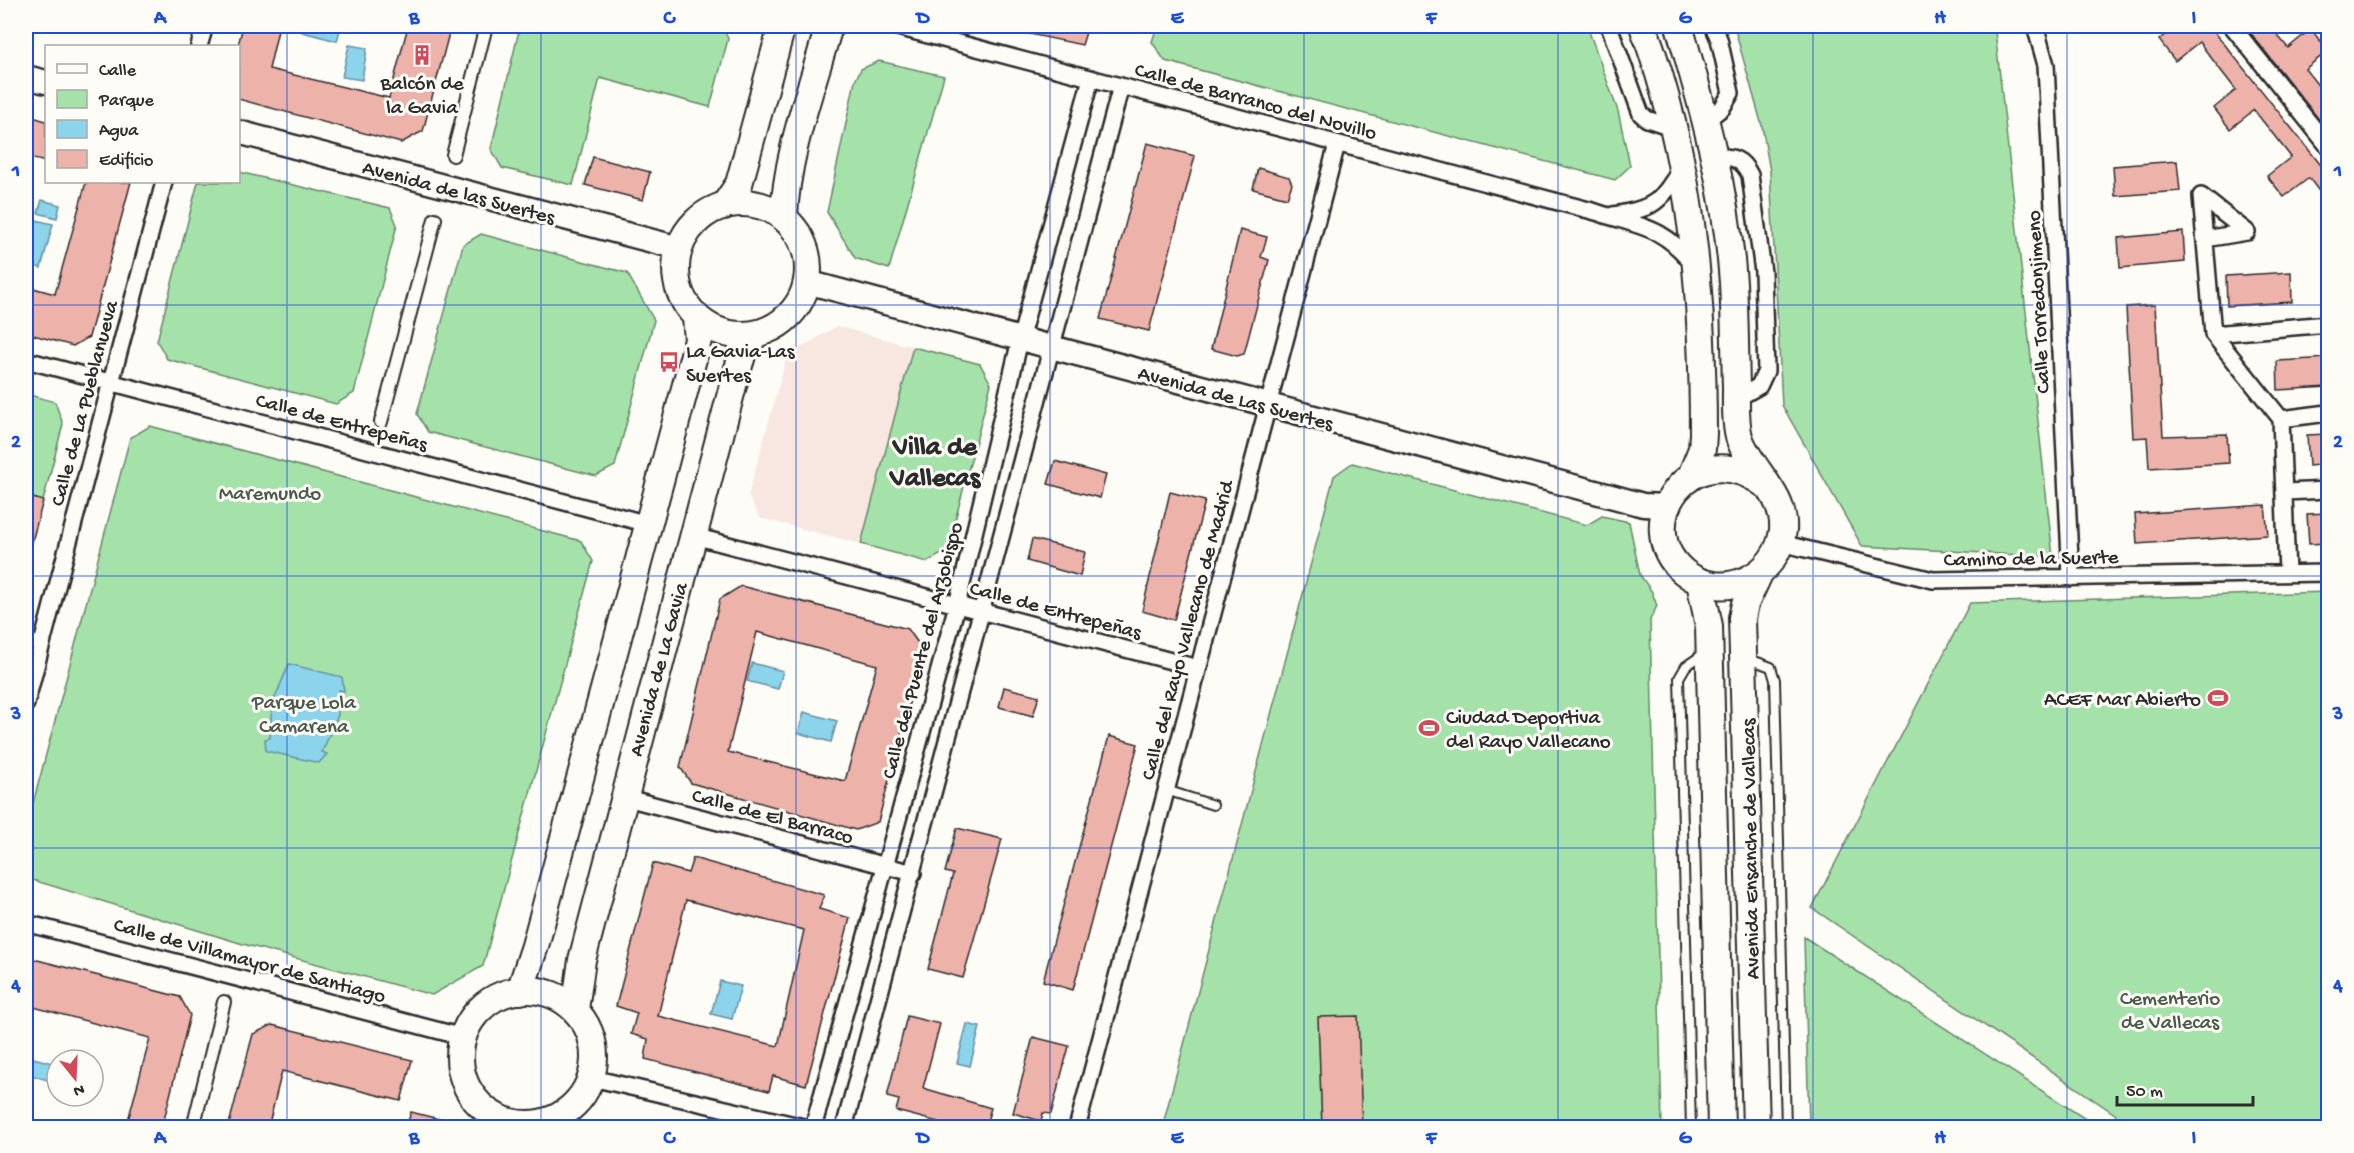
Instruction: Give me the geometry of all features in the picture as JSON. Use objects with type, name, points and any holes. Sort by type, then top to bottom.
[{"type":"main road","points":[[724,206],[739,184],[782,26]]},
{"type":"main road","points":[[784,218],[789,167],[829,26]]},
{"type":"main road","points":[[1643,26],[1674,128],[1698,270],[1703,434],[1702,449],[1691,476]]},
{"type":"main road","points":[[1679,26],[1707,120],[1730,252],[1739,437],[1781,513],[1781,543]]},
{"type":"main road","points":[[26,77],[45,82]]},
{"type":"main road","name":"Avenida de las Suertes","points":[[240,133],[679,248]]},
{"type":"main road","points":[[742,203],[764,207],[784,218],[804,245],[808,268],[802,298],[790,315],[777,325],[756,334],[737,335],[715,330],[696,316],[678,286],[676,263],[679,248],[697,222],[724,206],[742,203]]},
{"type":"main road","name":"Avenida de Las Suertes","points":[[807,282],[1643,505],[1667,506]]},
{"type":"main road","points":[[519,991],[535,946],[698,340],[696,316]]},
{"type":"main road","name":"Avenida de La Gavia","points":[[575,1010],[582,960],[735,378],[744,350],[756,334]]},
{"type":"main road","points":[[1759,574],[1740,584],[1720,586],[1700,582],[1684,572],[1672,558],[1664,532],[1667,506],[1676,489],[1691,476],[1710,468],[1731,467],[1751,473],[1767,486]]},
{"type":"main road","name":"Avenida Ensanche de Vallecas","points":[[1756,1128],[1743,612],[1759,574],[1772,560],[1781,543]]},
{"type":"main road","name":"Avenida Ensanche de Vallecas","points":[[1700,582],[1707,607],[1709,650],[1721,1128]]},
{"type":"main road","points":[[519,991],[540,991],[558,998],[575,1010],[589,1029],[595,1053],[592,1078],[582,1096],[568,1111],[547,1124],[526,1124],[483,1118],[463,1076],[460,1056],[463,1037],[476,1014],[495,998],[519,991]]},
{"type":"street","points":[[200,45],[205,26]]},
{"type":"street","points":[[453,155],[486,26]]},
{"type":"street","name":"Calle de Barranco del Novillo","points":[[894,26],[1607,216],[1659,232],[1672,239],[1698,270]]},
{"type":"street","points":[[1609,26],[1641,114],[1653,122],[1674,128]]},
{"type":"street","points":[[1707,120],[1722,108],[1731,93],[1719,39],[1713,26]]},
{"type":"street","name":"Calle Torredonjimeno","points":[[2035,26],[2046,65],[2071,578]]},
{"type":"street","points":[[2232,26],[2328,146]]},
{"type":"street","name":"Calle del Puente del Arzobispo","points":[[813,1128],[957,605],[1020,340],[1091,78]]},
{"type":"street","points":[[844,1128],[1121,86]]},
{"type":"street","name":"Calle del Rayo Vallecano de Madrid","points":[[1077,1128],[1266,405],[1337,144]]},
{"type":"street","name":"Calle de Barranco del Novillo","points":[[1607,216],[1635,212],[1653,204],[1667,191],[1682,165]]},
{"type":"street","name":"Calle de La Pueblanueva","points":[[26,704],[164,183]]},
{"type":"street","points":[[381,422],[435,219]]},
{"type":"street","points":[[2205,238],[2214,334],[2281,419],[2287,573]]},
{"type":"street","points":[[2214,334],[2328,324]]},
{"type":"street","name":"Calle de Entrepeñas","points":[[26,360],[648,524]]},
{"type":"street","points":[[2281,419],[2328,413]]},
{"type":"street","points":[[2285,492],[2328,490]]},
{"type":"street","name":"Calle de Entrepeñas","points":[[694,536],[1198,668]]},
{"type":"street","name":"Camino de la Suerte","points":[[1781,543],[1933,580],[2328,573]]},
{"type":"street","points":[[26,640],[41,644]]},
{"type":"street","name":"Calle de El Barraco","points":[[624,797],[913,873]]},
{"type":"street","name":"Calle de Villamayor de Santiago","points":[[26,923],[463,1037]]},
{"type":"street","points":[[194,1128],[224,1002]]},
{"type":"street","points":[[592,1078],[808,1128]]},
{"type":"lane","points":[[1690,1128],[1679,678],[1686,666],[1709,650]]},
{"type":"lane","points":[[1744,657],[1771,667],[1775,680],[1786,1128]]},
{"type":"lane","points":[[1166,790],[1213,805]]},
{"type":"shaded area","points":[[837,326],[913,347],[861,544],[760,518],[748,496],[787,356]]},
{"type":"green space","points":[[520,26],[723,26],[728,39],[710,107],[600,78],[573,185],[502,168],[491,149]]},
{"type":"green space","points":[[1157,26],[1587,26],[1618,111],[1630,166],[1615,180],[1165,61],[1152,42]]},
{"type":"green space","points":[[1734,26],[1991,26],[1995,31],[2053,557],[1862,546],[1782,405],[1770,171],[1762,126]]},
{"type":"green space","points":[[879,61],[944,76],[889,269],[855,258],[827,212],[855,81],[861,69]]},
{"type":"green space","points":[[240,172],[390,208],[397,225],[354,393],[336,404],[167,359],[157,341],[198,183],[240,183]]},
{"type":"green space","points":[[481,234],[627,273],[654,320],[615,466],[596,476],[428,432],[417,414],[463,245]]},
{"type":"green space","points":[[913,347],[980,364],[991,384],[947,551],[927,562],[861,544]]},
{"type":"green space","points":[[26,394],[55,402],[63,424],[43,501],[26,496]]},
{"type":"green space","name":"Parque Lola Camarena","points":[[150,426],[581,541],[593,561],[483,966],[432,995],[243,944],[26,878],[26,830],[130,438]]},
{"type":"green space","name":"Ciudad Deportiva del Rayo Vallecano","points":[[1352,463],[1587,525],[1602,516],[1629,522],[1640,575],[1652,592],[1657,606],[1650,620],[1662,1127],[1162,1128],[1334,476]]},
{"type":"green space","name":"Cementerio de Vallecas","points":[[2328,592],[2328,1127],[2134,1127],[1812,908],[1970,603]]},
{"type":"green space","points":[[1804,937],[2098,1127],[1809,1127]]},
{"type":"water","points":[[304,26],[341,26],[337,41],[302,32]]},
{"type":"water","points":[[349,45],[367,48],[362,80],[342,77]]},
{"type":"water","points":[[42,200],[60,205],[57,218],[38,213]]},
{"type":"water","points":[[36,220],[53,224],[41,268],[26,264]]},
{"type":"water","points":[[752,663],[783,671],[778,689],[747,681]]},
{"type":"water","points":[[289,664],[342,677],[344,691],[339,690],[338,715],[322,752],[327,754],[319,763],[266,751],[265,739],[270,738],[272,705]]},
{"type":"water","points":[[804,712],[837,721],[831,742],[798,733]]},
{"type":"water","points":[[720,981],[741,986],[732,1019],[711,1014]]},
{"type":"water","points":[[967,1024],[980,1027],[970,1066],[957,1063]]},
{"type":"water","points":[[26,1056],[45,1061],[45,1079],[26,1074]]},
{"type":"building","points":[[243,26],[279,26],[269,69],[389,98],[408,26],[451,26],[423,131],[401,143],[240,100],[240,45],[238,45]]},
{"type":"building","points":[[1021,26],[1088,26],[1082,45],[1020,32]]},
{"type":"building","points":[[2178,26],[2210,26],[2328,174],[2328,203],[2309,178],[2284,197],[2267,176],[2291,157],[2254,110],[2230,129],[2214,108],[2236,90],[2199,42],[2175,61],[2159,40]]},
{"type":"building","points":[[2245,26],[2270,26],[2288,48],[2311,29],[2328,51],[2305,69],[2328,98],[2328,131]]},
{"type":"building","points":[[26,115],[45,121],[45,162],[26,157]]},
{"type":"building","points":[[1147,143],[1195,156],[1149,331],[1100,319]]},
{"type":"building","points":[[593,157],[650,172],[643,200],[585,185]]},
{"type":"building","points":[[2177,161],[2180,191],[2115,196],[2113,166]]},
{"type":"building","points":[[1258,168],[1289,177],[1292,184],[1287,198],[1253,189]]},
{"type":"building","points":[[86,183],[131,183],[89,337],[73,346],[26,333],[26,286],[55,294]]},
{"type":"building","points":[[1240,230],[1267,237],[1261,257],[1269,260],[1244,354],[1237,356],[1211,349]]},
{"type":"building","points":[[2183,232],[2185,262],[2120,268],[2118,238]]},
{"type":"building","points":[[2291,272],[2292,302],[2227,306],[2226,276]]},
{"type":"building","points":[[2155,305],[2163,436],[2227,434],[2229,463],[2149,468],[2147,437],[2133,438],[2126,307]]},
{"type":"building","points":[[2328,358],[2328,387],[2278,390],[2277,361]]},
{"type":"building","points":[[2328,434],[2328,464],[2309,466],[2307,435]]},
{"type":"building","points":[[1055,461],[1106,475],[1100,498],[1048,484]]},
{"type":"building","points":[[1170,492],[1205,501],[1174,620],[1142,611]]},
{"type":"building","points":[[26,496],[43,501],[30,549],[26,548]]},
{"type":"building","points":[[2265,505],[2268,535],[2137,544],[2135,514]]},
{"type":"building","points":[[2328,513],[2328,543],[2309,544],[2307,514]]},
{"type":"building","points":[[1032,539],[1085,552],[1080,576],[1027,561]]},
{"type":"building","points":[[741,586],[908,629],[923,650],[878,822],[856,830],[691,783],[680,767],[720,599]],"holes":[[[757,632],[877,665],[845,781],[728,752]]]},
{"type":"building","points":[[1004,687],[1039,696],[1033,716],[999,707]]},
{"type":"building","points":[[1109,736],[1138,744],[1073,990],[1043,981]]},
{"type":"building","points":[[957,828],[1002,839],[963,978],[928,969],[953,874],[945,872]]},
{"type":"building","points":[[693,858],[824,895],[819,909],[850,918],[806,1085],[773,1076],[769,1091],[645,1059],[648,1039],[631,1034],[637,1013],[616,1006],[653,863],[688,873]],"holes":[[[686,900],[804,930],[778,1046],[658,1016]]]},
{"type":"building","points":[[26,957],[180,997],[190,1015],[162,1128],[126,1128],[150,1038],[26,1005]]},
{"type":"building","points":[[907,1016],[940,1024],[923,1088],[991,1108],[985,1128],[950,1128],[937,1124],[938,1122],[896,1111],[899,1100],[887,1097]]},
{"type":"building","points":[[1358,1016],[1362,1128],[1322,1128],[1318,1017]]},
{"type":"building","points":[[272,1025],[412,1060],[401,1101],[282,1071],[268,1128],[228,1128],[253,1034]]},
{"type":"building","points":[[1033,1037],[1069,1046],[1051,1114],[1043,1113],[1041,1121],[1013,1113]]},
{"type":"building","points":[[411,1112],[451,1122],[450,1128],[406,1128]]},
{"type":"place","name":"Balcón de la Gavia","points":[[422,55]]},
{"type":"place","name":"La Gavia-Las Suertes","points":[[669,362]]},
{"type":"place","name":"ACEF Mar Abierto","points":[[2218,698]]},
{"type":"place","name":"Ciudad Deportiva del Rayo Vallecano","points":[[1429,728]]},
{"type":"district","name":"Villa de Vallecas","points":[[935,460]]},
{"type":"park label","name":"Maremundo","points":[[270,492]]}]
